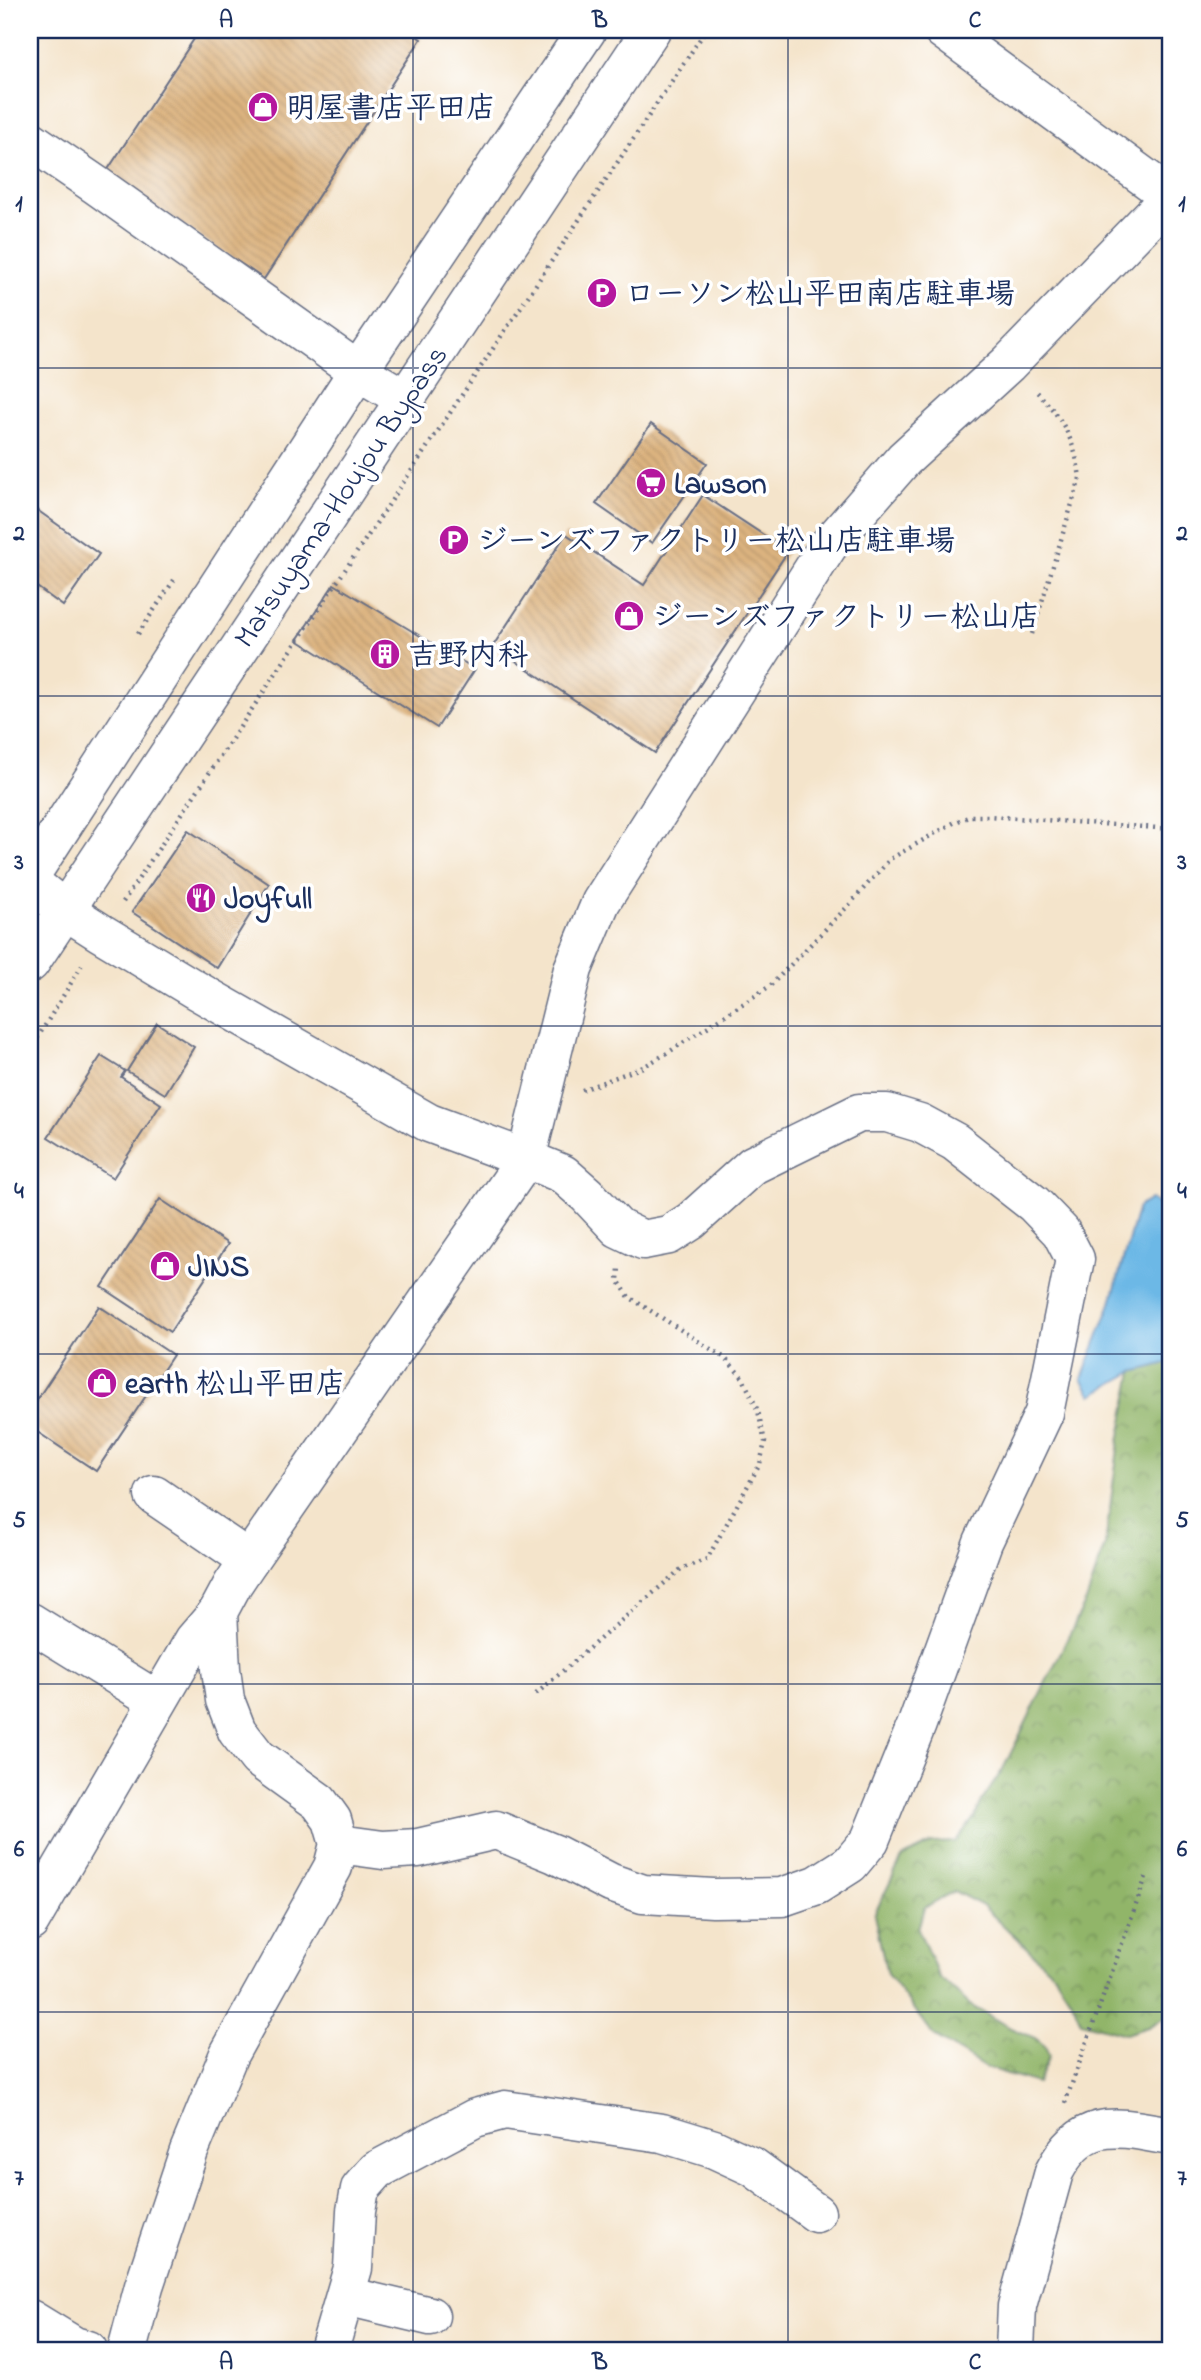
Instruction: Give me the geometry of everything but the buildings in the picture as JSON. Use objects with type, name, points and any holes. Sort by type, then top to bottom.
[{"type":"main road","name":"Matsuyama-Houjou Bypass","points":[[30,876],[358,371],[587,30]]},
{"type":"main road","name":"Matsuyama-Houjou Bypass","points":[[30,963],[651,30]]},
{"type":"main road","points":[[30,1922],[194,1640],[218,1612],[249,1560],[526,1159],[573,969],[601,902],[828,546],[904,459],[1008,365],[1171,196],[943,30]]},
{"type":"main road","points":[[30,141],[358,371],[405,399]]},
{"type":"main road","points":[[30,882],[65,910],[101,933],[429,1124],[563,1174],[618,1228],[643,1240],[669,1236],[691,1222],[753,1165],[859,1113],[887,1113],[920,1123],[982,1161],[1034,1204],[1061,1232],[1075,1259],[1044,1413],[983,1542],[917,1724],[870,1840],[850,1864],[817,1885],[782,1897],[713,1898],[643,1894],[611,1883],[555,1854],[496,1830],[418,1848],[383,1850],[339,1844]]},
{"type":"main road","points":[[154,1495],[249,1560]]},
{"type":"main road","points":[[127,2350],[144,2286],[185,2163],[229,2054],[333,1867],[339,1844],[332,1820],[320,1802],[258,1758],[237,1731],[225,1700],[218,1612]]},
{"type":"main road","points":[[30,1622],[158,1701]]},
{"type":"main road","points":[[329,2350],[353,2268],[360,2189],[377,2170],[475,2118],[505,2110],[662,2133],[714,2149],[752,2167],[816,2213]]},
{"type":"main road","points":[[1015,2350],[1017,2306],[1054,2172],[1062,2155],[1090,2131],[1119,2127],[1171,2136]]},
{"type":"main road","points":[[346,2296],[430,2316]]},
{"type":"main road","points":[[30,2319],[75,2346],[88,2350]]},
{"type":"path","points":[[30,1050],[101,933],[706,30]]},
{"type":"path","points":[[1008,365],[1043,398],[1066,428],[1076,452],[1080,478],[1031,634]]},
{"type":"path","points":[[537,1113],[588,1086],[643,1067],[770,986],[890,859],[955,822],[971,816],[989,816],[1171,829]]},
{"type":"path","points":[[536,1694],[681,1569],[707,1559],[760,1464],[765,1441],[758,1411],[743,1378],[725,1358],[629,1297],[618,1280],[619,1265],[634,1236]]},
{"type":"path","points":[[1062,2110],[1147,1874]]},
{"type":"green space","points":[[1171,1362],[1171,2013],[1148,2027],[1125,2034],[1081,2022],[1074,2005],[1054,1974],[983,1906],[954,1891],[924,1908],[918,1929],[939,1977],[970,2005],[1035,2038],[1045,2046],[1049,2057],[1037,2083],[984,2067],[934,2036],[887,1974],[874,1915],[902,1858],[932,1843],[955,1842],[974,1818],[1003,1769],[1086,1601],[1105,1545],[1119,1441],[1133,1372]]},
{"type":"water","points":[[1151,1199],[1171,1217],[1171,1362],[1133,1372],[1092,1395],[1082,1379],[1111,1303],[1138,1207]]},
{"type":"place","name":"明屋書店平田店","points":[[263,107]]},
{"type":"place","name":"ローソン松山平田南店駐車場","points":[[602,293]]},
{"type":"place","name":"Lawson","points":[[651,483]]},
{"type":"place","name":"ジーンズファクトリー松山店駐車場","points":[[454,540]]},
{"type":"place","name":"ジーンズファクトリー松山店","points":[[629,616]]},
{"type":"place","name":"吉野内科","points":[[385,654]]},
{"type":"place","name":"Joyfull","points":[[201,898]]},
{"type":"place","name":"JINS","points":[[165,1266]]},
{"type":"place","name":"earth 松山平田店","points":[[102,1383]]}]
